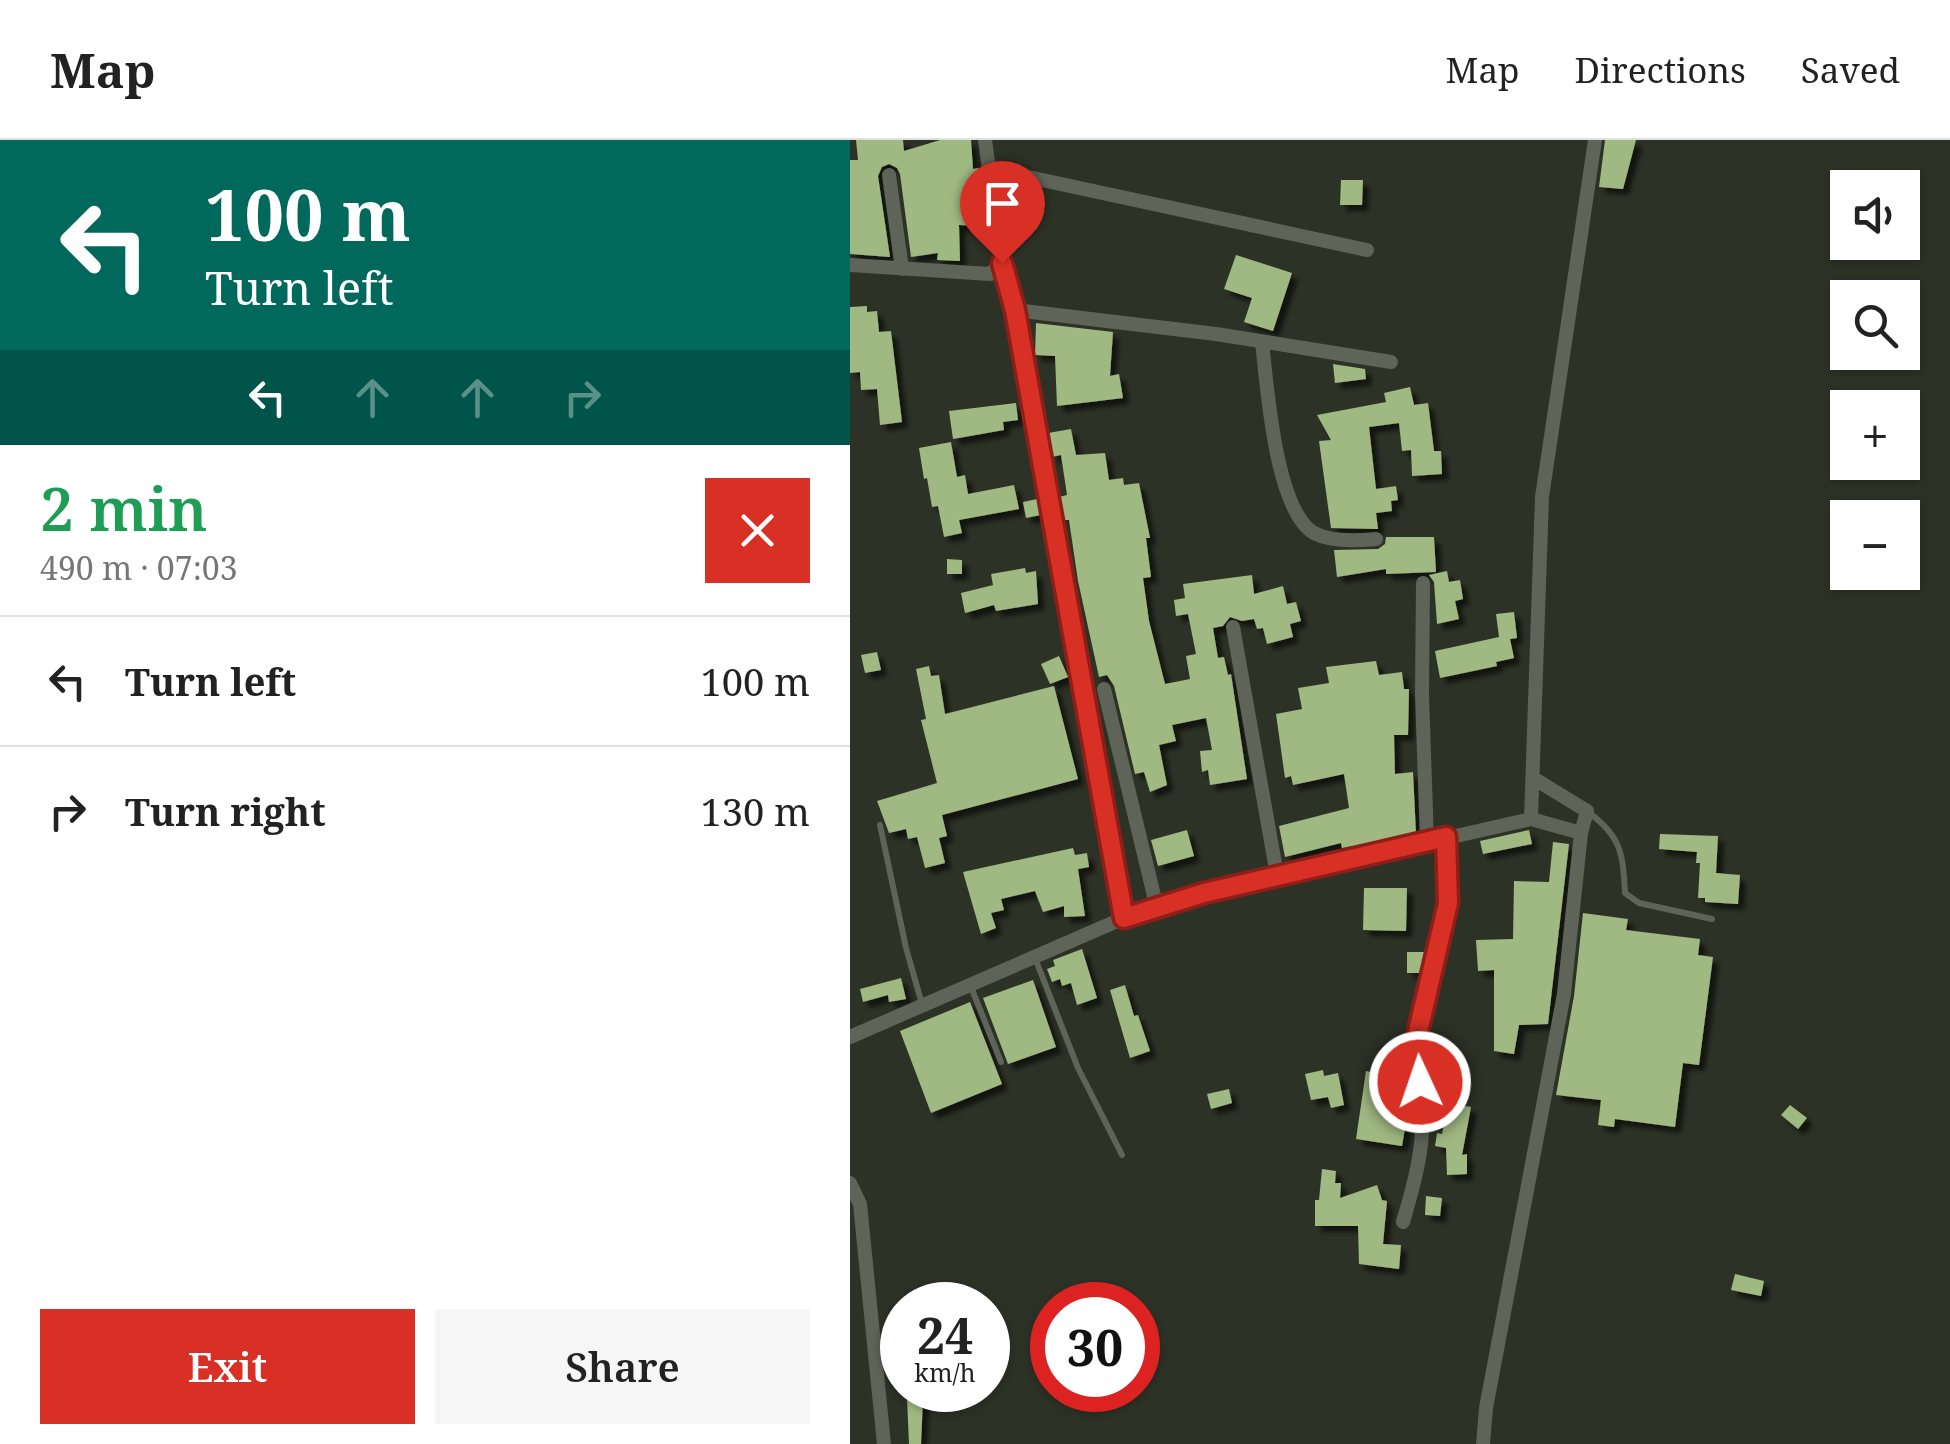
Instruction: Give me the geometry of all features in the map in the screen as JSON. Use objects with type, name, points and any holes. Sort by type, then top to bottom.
[{"type":"street","points":[[984,140],[1002,263],[1015,310],[1124,918]]},
{"type":"street","points":[[1531,819],[1542,498],[1595,140]]},
{"type":"street","points":[[991,169],[1368,250]]},
{"type":"street","points":[[889,175],[902,270]]},
{"type":"street","points":[[850,265],[990,274],[1002,263]]},
{"type":"street","points":[[1015,310],[1391,362]]},
{"type":"street","points":[[1262,342],[1274,438],[1292,508],[1314,532],[1352,541],[1376,538]]},
{"type":"street","points":[[1424,583],[1422,695],[1427,841]]},
{"type":"street","points":[[1233,627],[1278,875]]},
{"type":"street","points":[[1104,689],[1157,908]]},
{"type":"street","points":[[1482,1444],[1564,994],[1581,834],[1587,811],[1533,778]]},
{"type":"street","points":[[850,1036],[1124,918],[1157,908],[1278,875],[1531,819],[1581,834]]},
{"type":"street","points":[[1403,1222],[1424,1140],[1420,1082],[1412,1057],[1448,903],[1446,837]]},
{"type":"street","points":[[850,1182],[860,1204],[884,1444]]},
{"type":"lane","points":[[1587,811],[1612,830],[1624,859],[1626,893],[1639,903],[1712,920]]},
{"type":"lane","points":[[880,825],[922,1006]]},
{"type":"lane","points":[[1034,957],[1078,1068],[1122,1155]]},
{"type":"lane","points":[[970,986],[1001,1062]]},
{"type":"building","points":[[856,140],[903,140],[904,151],[940,140],[971,140],[973,169],[978,168],[981,191],[980,226],[959,225],[960,261],[937,260],[938,253],[911,257],[900,174],[889,164],[882,167],[878,176],[890,257],[850,254],[850,160],[858,160]]},
{"type":"building","points":[[1605,140],[1636,140],[1623,189],[1599,187]]},
{"type":"building","points":[[1341,180],[1363,180],[1362,205],[1340,205]]},
{"type":"building","points":[[1236,255],[1292,273],[1273,331],[1244,322],[1252,298],[1224,289]]},
{"type":"building","points":[[867,306],[867,312],[877,311],[879,332],[891,331],[902,422],[880,425],[877,389],[861,390],[860,372],[850,373],[850,307]]},
{"type":"building","points":[[1036,323],[1113,332],[1110,376],[1119,374],[1123,398],[1057,406],[1055,356],[1035,355]]},
{"type":"building","points":[[1333,364],[1365,369],[1366,379],[1335,383]]},
{"type":"building","points":[[1410,387],[1414,405],[1428,403],[1434,451],[1441,451],[1442,474],[1412,476],[1411,450],[1402,451],[1399,423],[1369,427],[1376,489],[1396,486],[1398,500],[1391,501],[1392,511],[1376,513],[1378,529],[1331,528],[1319,441],[1331,440],[1317,415],[1386,402],[1384,393]]},
{"type":"building","points":[[1016,403],[1018,420],[1003,422],[1004,430],[953,439],[949,411]]},
{"type":"building","points":[[1071,429],[1076,455],[1105,453],[1109,480],[1123,478],[1124,485],[1139,483],[1150,538],[1146,538],[1151,577],[1143,578],[1165,684],[1190,679],[1186,656],[1196,654],[1188,614],[1176,616],[1174,600],[1185,598],[1183,584],[1252,575],[1254,594],[1283,586],[1287,604],[1296,602],[1301,621],[1290,624],[1293,637],[1267,644],[1263,628],[1257,629],[1254,619],[1230,617],[1223,626],[1213,628],[1218,658],[1224,657],[1228,675],[1231,674],[1247,779],[1210,785],[1208,770],[1202,772],[1200,751],[1212,750],[1206,718],[1172,725],[1176,741],[1159,745],[1167,785],[1150,792],[1144,772],[1135,774],[1114,686],[1107,675],[1099,677],[1069,520],[1065,520],[1059,497],[1067,495],[1061,455],[1052,457],[1048,433]]},
{"type":"building","points":[[951,442],[957,477],[965,475],[968,494],[1014,485],[1019,509],[959,520],[962,533],[944,537],[938,506],[932,507],[927,478],[924,479],[919,448]]},
{"type":"building","points":[[1037,499],[1041,515],[1026,518],[1023,502]]},
{"type":"building","points":[[1386,537],[1434,537],[1436,572],[1386,574],[1386,569],[1337,577],[1334,550],[1378,549],[1385,544]]},
{"type":"building","points":[[947,559],[962,560],[962,574],[947,574]]},
{"type":"building","points":[[1025,568],[1026,573],[1036,571],[1038,604],[996,611],[994,605],[965,613],[961,593],[993,585],[991,574]]},
{"type":"building","points":[[1447,571],[1449,582],[1460,580],[1463,599],[1455,601],[1459,619],[1437,624],[1434,582],[1429,575]]},
{"type":"building","points":[[1514,612],[1517,638],[1510,639],[1514,658],[1496,662],[1497,666],[1440,678],[1435,651],[1499,637],[1496,614]]},
{"type":"building","points":[[877,652],[881,670],[865,673],[861,655]]},
{"type":"building","points":[[1059,656],[1068,677],[1050,684],[1041,664]]},
{"type":"building","points":[[1376,661],[1379,675],[1402,672],[1404,689],[1409,689],[1408,735],[1394,735],[1395,774],[1413,772],[1416,834],[1342,848],[1341,843],[1285,857],[1279,826],[1349,808],[1344,774],[1293,785],[1291,776],[1285,778],[1276,714],[1302,709],[1298,688],[1329,683],[1326,667]]},
{"type":"building","points":[[929,666],[931,676],[939,675],[945,714],[1054,686],[1078,779],[942,815],[947,836],[939,838],[945,863],[925,868],[917,837],[908,839],[906,829],[889,833],[877,801],[937,783],[921,720],[926,719],[916,669]]},
{"type":"building","points":[[1187,830],[1194,856],[1158,866],[1151,840]]},
{"type":"building","points":[[1529,830],[1532,844],[1483,854],[1480,841]]},
{"type":"building","points":[[1660,834],[1718,836],[1716,873],[1740,875],[1738,904],[1698,898],[1697,852],[1659,849]]},
{"type":"building","points":[[1553,842],[1569,844],[1548,1024],[1519,1025],[1514,1054],[1494,1051],[1494,970],[1478,971],[1476,940],[1513,939],[1514,881],[1549,882]]},
{"type":"building","points":[[1073,848],[1075,855],[1087,853],[1089,867],[1078,869],[1085,916],[1064,917],[1064,906],[1043,912],[1035,891],[1001,899],[1004,910],[991,913],[996,928],[981,934],[963,872]]},
{"type":"building","points":[[1364,888],[1407,888],[1406,931],[1363,930]]},
{"type":"building","points":[[1583,913],[1628,919],[1626,930],[1700,939],[1698,955],[1713,957],[1699,1065],[1683,1063],[1675,1127],[1615,1119],[1614,1127],[1598,1125],[1601,1100],[1556,1095],[1574,996]]},
{"type":"building","points":[[1082,949],[1097,998],[1077,1005],[1071,983],[1062,986],[1060,979],[1052,982],[1047,969],[1055,966],[1053,960]]},
{"type":"building","points":[[1407,952],[1424,952],[1421,973],[1407,973]]},
{"type":"building","points":[[901,978],[906,999],[889,1002],[888,995],[863,1002],[860,989]]},
{"type":"building","points":[[1033,980],[1056,1047],[1008,1064],[983,998]]},
{"type":"building","points":[[1125,985],[1150,1051],[1130,1058],[1110,990]]},
{"type":"building","points":[[970,1002],[1002,1084],[931,1113],[900,1031]]},
{"type":"building","points":[[1377,1059],[1393,1061],[1391,1075],[1406,1077],[1410,1100],[1402,1146],[1356,1139],[1366,1071],[1375,1073]]},
{"type":"building","points":[[1323,1070],[1324,1076],[1338,1073],[1344,1105],[1331,1108],[1328,1097],[1311,1100],[1305,1074]]},
{"type":"building","points":[[1229,1089],[1232,1103],[1211,1109],[1207,1094]]},
{"type":"building","points":[[1448,1103],[1471,1107],[1462,1155],[1467,1154],[1467,1174],[1447,1175],[1446,1148],[1435,1146],[1437,1133],[1442,1134]]},
{"type":"building","points":[[1790,1105],[1807,1118],[1798,1129],[1781,1115]]},
{"type":"building","points":[[1322,1169],[1336,1171],[1335,1183],[1341,1183],[1340,1198],[1377,1185],[1382,1200],[1387,1201],[1383,1244],[1401,1245],[1399,1269],[1359,1264],[1358,1226],[1315,1226],[1315,1200],[1319,1200]]},
{"type":"building","points":[[1426,1196],[1442,1198],[1440,1216],[1425,1215]]},
{"type":"building","points":[[1735,1274],[1764,1281],[1761,1296],[1731,1290]]},
{"type":"building","points":[[908,1412],[922,1412],[921,1444],[909,1444]]},
{"type":"route","points":[[1002,263],[1015,310],[1124,918],[1204,893],[1446,837],[1448,903],[1412,1057],[1420,1082]]}]
